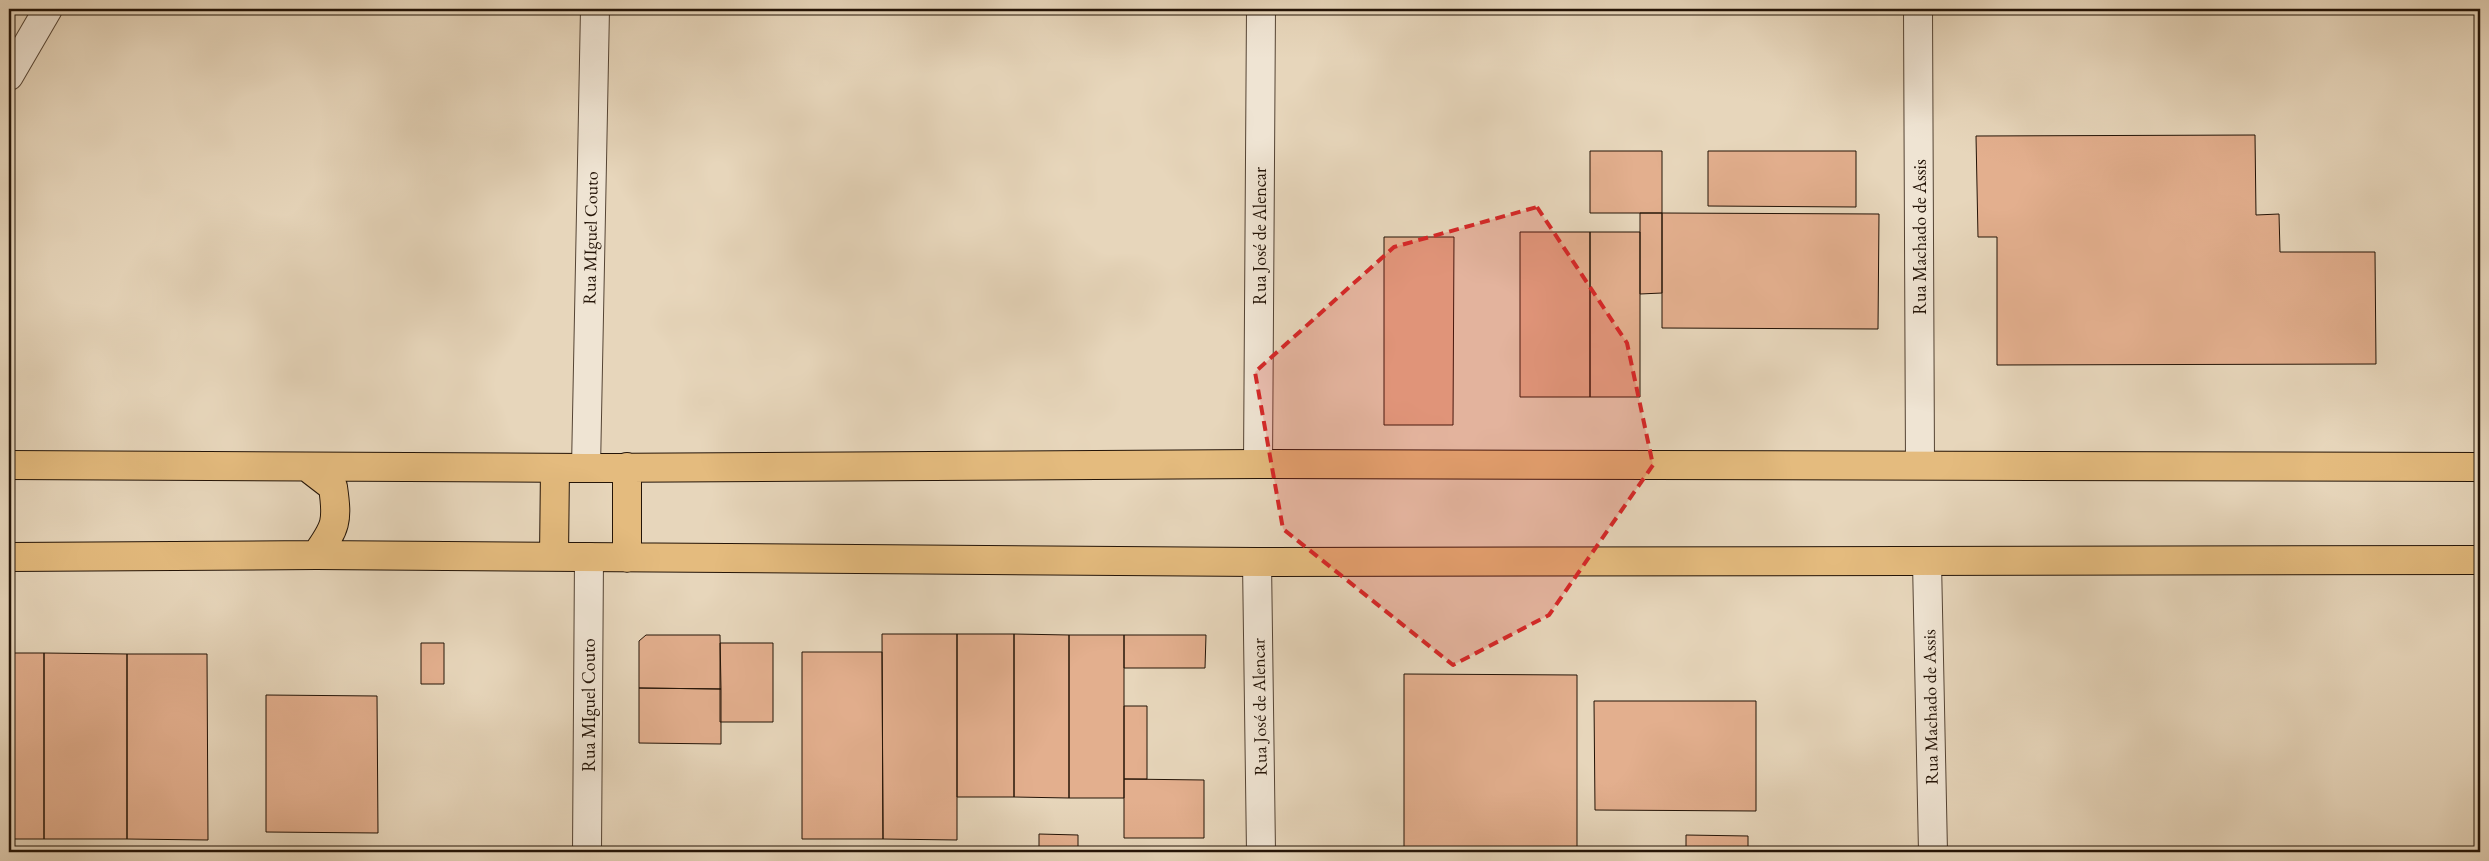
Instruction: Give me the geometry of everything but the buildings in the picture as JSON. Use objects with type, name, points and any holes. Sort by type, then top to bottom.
[{"type":"main road","points":[[9,465],[555,468],[1258,464],[1920,464],[2480,467]]},
{"type":"main road","points":[[306,467],[333,487],[336,508],[334,530],[316,555]]},
{"type":"main road","points":[[627,467],[627,558]]},
{"type":"main road","points":[[554,557],[555,468]]},
{"type":"main road","points":[[9,557],[316,555],[1257,562],[2480,560]]},
{"type":"street","points":[[9,76],[48,9]]},
{"type":"street","name":"Rua MIguel Couto","points":[[586,468],[595,9]]},
{"type":"street","name":"Rua José de Alencar","points":[[1258,464],[1262,9]]},
{"type":"street","name":"Rua Machado de Assis","points":[[1918,9],[1920,464]]},
{"type":"street","name":"Rua MIguel Couto","points":[[587,852],[589,557]]},
{"type":"street","name":"Rua José de Alencar","points":[[1257,562],[1260,852]]},
{"type":"street","name":"Rua Machado de Assis","points":[[1927,562],[1933,852]]},
{"type":"highlighted area","points":[[1537,207],[1627,343],[1653,465],[1549,615],[1453,665],[1283,529],[1255,372],[1394,247]]}]
